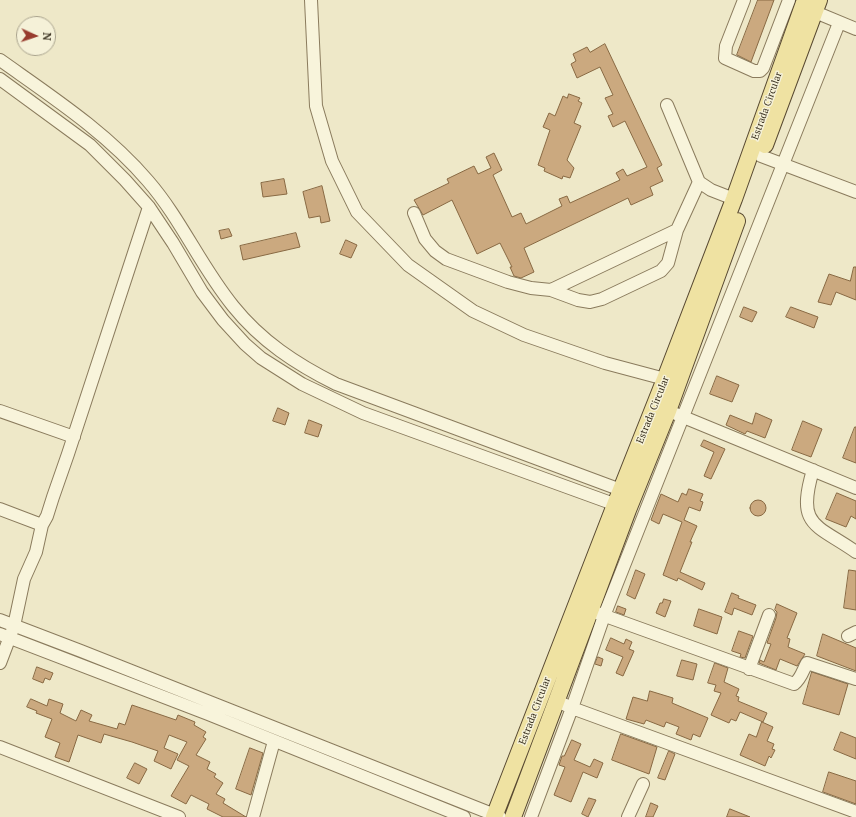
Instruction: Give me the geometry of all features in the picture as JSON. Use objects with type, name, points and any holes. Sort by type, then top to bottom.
[{"type":"main road","name":"Estrada Circular","points":[[497,816],[624,500],[665,379],[734,199],[813,4]]},
{"type":"main road","points":[[513,817],[557,701],[597,613],[624,500],[668,411],[761,156],[813,4]]},
{"type":"street","points":[[311,0],[316,106],[332,162],[357,212],[408,265],[473,311],[524,335],[605,363],[665,379]]},
{"type":"street","points":[[744,0],[726,46],[724,58],[754,71],[760,71],[763,68],[788,0]]},
{"type":"street","points":[[813,4],[839,23],[856,29]]},
{"type":"street","points":[[531,817],[572,708],[597,613],[683,417],[839,23]]},
{"type":"street","points":[[0,60],[79,116],[109,141],[142,174],[166,203],[233,306],[255,330],[278,350],[300,365],[336,384],[624,500]]},
{"type":"street","points":[[0,79],[90,146],[125,180],[149,207],[174,243],[202,292],[210,303],[245,344],[261,358],[302,384],[363,413],[624,500]]},
{"type":"street","points":[[667,105],[699,182],[711,190],[734,199]]},
{"type":"street","points":[[761,156],[856,192]]},
{"type":"street","points":[[414,213],[425,239],[435,251],[446,260],[508,282],[531,288],[551,290],[578,300],[590,302],[602,299],[661,271],[668,262],[677,230],[699,182]]},
{"type":"street","points":[[0,663],[5,637],[14,626],[24,579],[36,552],[42,525],[47,516],[74,437],[149,207]]},
{"type":"street","points":[[551,290],[677,230]]},
{"type":"street","points":[[0,411],[74,437]]},
{"type":"street","points":[[668,411],[856,488]]},
{"type":"street","points":[[813,470],[807,489],[806,503],[808,514],[813,523],[825,534],[856,552]]},
{"type":"street","points":[[0,509],[42,525]]},
{"type":"street","points":[[597,613],[748,669],[794,684],[799,681],[807,663],[856,679]]},
{"type":"street","points":[[748,669],[769,615]]},
{"type":"street","points":[[0,620],[88,653],[497,816]]},
{"type":"street","points":[[5,637],[143,688],[464,817]]},
{"type":"street","points":[[557,701],[572,708],[856,812]]},
{"type":"street","points":[[253,817],[274,741]]},
{"type":"street","points":[[0,747],[179,817]]},
{"type":"street","points":[[628,817],[643,784]]},
{"type":"building","points":[[758,0],[774,0],[751,62],[737,55]]},
{"type":"building","points":[[605,44],[662,165],[657,168],[663,181],[650,187],[653,195],[631,205],[628,198],[524,248],[534,272],[521,278],[514,276],[510,267],[512,267],[500,243],[477,254],[452,200],[423,215],[414,200],[449,183],[447,179],[474,166],[478,174],[491,168],[486,157],[494,153],[502,170],[493,175],[512,217],[521,213],[526,224],[562,206],[559,199],[567,196],[570,203],[620,180],[616,173],[623,169],[627,176],[647,167],[625,121],[613,127],[608,116],[613,114],[605,98],[613,95],[600,67],[577,78],[571,64],[576,61],[573,54],[587,47],[590,52]]},
{"type":"building","points":[[569,94],[580,98],[578,101],[582,103],[574,123],[581,126],[567,160],[574,168],[570,178],[563,176],[562,179],[544,171],[545,168],[538,165],[550,130],[543,127],[549,113],[555,116],[563,96],[567,98]]},
{"type":"building","points":[[284,179],[287,194],[263,197],[261,183]]},
{"type":"building","points":[[322,186],[330,221],[321,223],[320,216],[309,218],[303,192]]},
{"type":"building","points":[[229,229],[232,236],[221,239],[219,231]]},
{"type":"building","points":[[296,233],[300,247],[243,260],[240,246]]},
{"type":"building","points":[[346,240],[357,245],[351,258],[340,254]]},
{"type":"building","points":[[854,267],[856,267],[856,300],[836,292],[831,305],[818,302],[829,274],[850,281]]},
{"type":"building","points":[[744,307],[757,312],[752,322],[740,317]]},
{"type":"building","points":[[791,307],[818,317],[814,328],[786,317]]},
{"type":"building","points":[[717,376],[739,385],[732,402],[710,394]]},
{"type":"building","points":[[278,408],[289,413],[285,425],[273,421]]},
{"type":"building","points":[[756,413],[772,420],[765,438],[747,431],[745,434],[726,425],[730,415],[752,424]]},
{"type":"building","points":[[309,420],[322,425],[318,437],[305,433]]},
{"type":"building","points":[[803,421],[822,429],[811,457],[792,450]]},
{"type":"building","points":[[856,427],[856,463],[843,458]]},
{"type":"building","points":[[704,440],[725,449],[711,479],[704,476],[714,452],[701,446]]},
{"type":"building","points":[[689,489],[703,494],[700,501],[703,502],[700,511],[689,507],[684,520],[697,526],[680,572],[705,583],[702,590],[678,578],[677,581],[663,575],[682,522],[663,514],[659,524],[651,520],[661,494],[678,502],[682,493],[686,495]]},
{"type":"building","points":[[837,493],[856,501],[856,519],[851,516],[846,527],[826,519]]},
{"type":"building","points":[[758,500],[764,502],[766,508],[764,514],[758,516],[752,514],[750,508],[752,502]]},
{"type":"building","points":[[636,570],[645,574],[635,599],[627,595]]},
{"type":"building","points":[[849,570],[856,571],[856,610],[844,608]]},
{"type":"building","points":[[732,593],[739,596],[738,598],[756,605],[752,615],[734,608],[732,615],[725,612]]},
{"type":"building","points":[[664,599],[671,601],[665,617],[656,613],[660,603],[662,603]]},
{"type":"building","points":[[777,604],[797,613],[787,638],[790,639],[788,647],[805,654],[797,666],[780,659],[776,670],[759,663],[760,660],[764,662],[771,644],[767,643],[776,618],[777,612],[775,610]]},
{"type":"building","points":[[618,606],[626,609],[624,615],[616,612]]},
{"type":"building","points":[[699,609],[722,617],[717,634],[694,626]]},
{"type":"building","points":[[739,631],[753,636],[745,658],[740,657],[741,654],[732,651]]},
{"type":"building","points":[[823,634],[856,648],[856,671],[817,656]]},
{"type":"building","points":[[611,638],[624,644],[626,639],[632,642],[629,649],[634,651],[623,676],[616,673],[623,657],[606,650]]},
{"type":"building","points":[[598,657],[603,659],[601,666],[595,664]]},
{"type":"building","points":[[682,660],[697,664],[693,680],[677,676]]},
{"type":"building","points":[[715,663],[728,668],[724,682],[739,689],[736,696],[739,697],[738,701],[767,713],[763,722],[740,712],[736,721],[731,719],[729,723],[711,715],[721,693],[714,691],[716,685],[708,683]]},
{"type":"building","points":[[37,667],[53,673],[50,680],[45,678],[43,683],[33,679]]},
{"type":"building","points":[[812,672],[848,684],[839,715],[803,704]]},
{"type":"building","points":[[650,691],[673,698],[672,703],[708,718],[700,737],[693,734],[691,740],[676,734],[679,727],[666,722],[664,727],[646,720],[644,724],[626,719],[633,697],[647,701]]},
{"type":"building","points":[[31,699],[47,706],[49,699],[63,704],[60,713],[76,721],[81,710],[92,715],[89,721],[117,729],[119,723],[125,725],[132,705],[176,720],[178,715],[195,722],[194,725],[206,732],[203,737],[206,739],[196,755],[210,762],[207,769],[216,774],[214,777],[223,783],[216,794],[225,799],[223,803],[246,817],[223,817],[207,809],[209,804],[191,795],[186,804],[171,796],[189,766],[177,760],[187,742],[169,735],[164,748],[178,754],[171,769],[154,761],[158,751],[104,734],[101,743],[78,735],[69,762],[55,757],[60,743],[45,737],[52,719],[36,713],[37,711],[27,707]]},
{"type":"building","points":[[762,722],[773,727],[767,741],[774,744],[772,749],[775,750],[771,758],[769,756],[765,766],[740,755],[749,734],[756,737]]},
{"type":"building","points":[[841,732],[856,738],[856,759],[834,750]]},
{"type":"building","points":[[621,734],[657,747],[649,774],[612,760]]},
{"type":"building","points":[[572,740],[581,744],[574,760],[590,767],[594,759],[603,763],[597,778],[583,772],[571,802],[554,795],[565,767],[559,765],[562,756],[564,756]]},
{"type":"building","points":[[250,748],[263,753],[251,795],[236,789]]},
{"type":"building","points":[[669,751],[675,754],[665,780],[658,778]]},
{"type":"building","points":[[135,763],[147,769],[139,784],[127,778]]},
{"type":"building","points":[[829,772],[856,781],[856,804],[823,792]]},
{"type":"building","points":[[589,798],[596,800],[588,817],[582,814]]},
{"type":"building","points":[[651,803],[658,806],[653,817],[646,817]]},
{"type":"building","points":[[730,809],[750,817],[727,817]]}]
